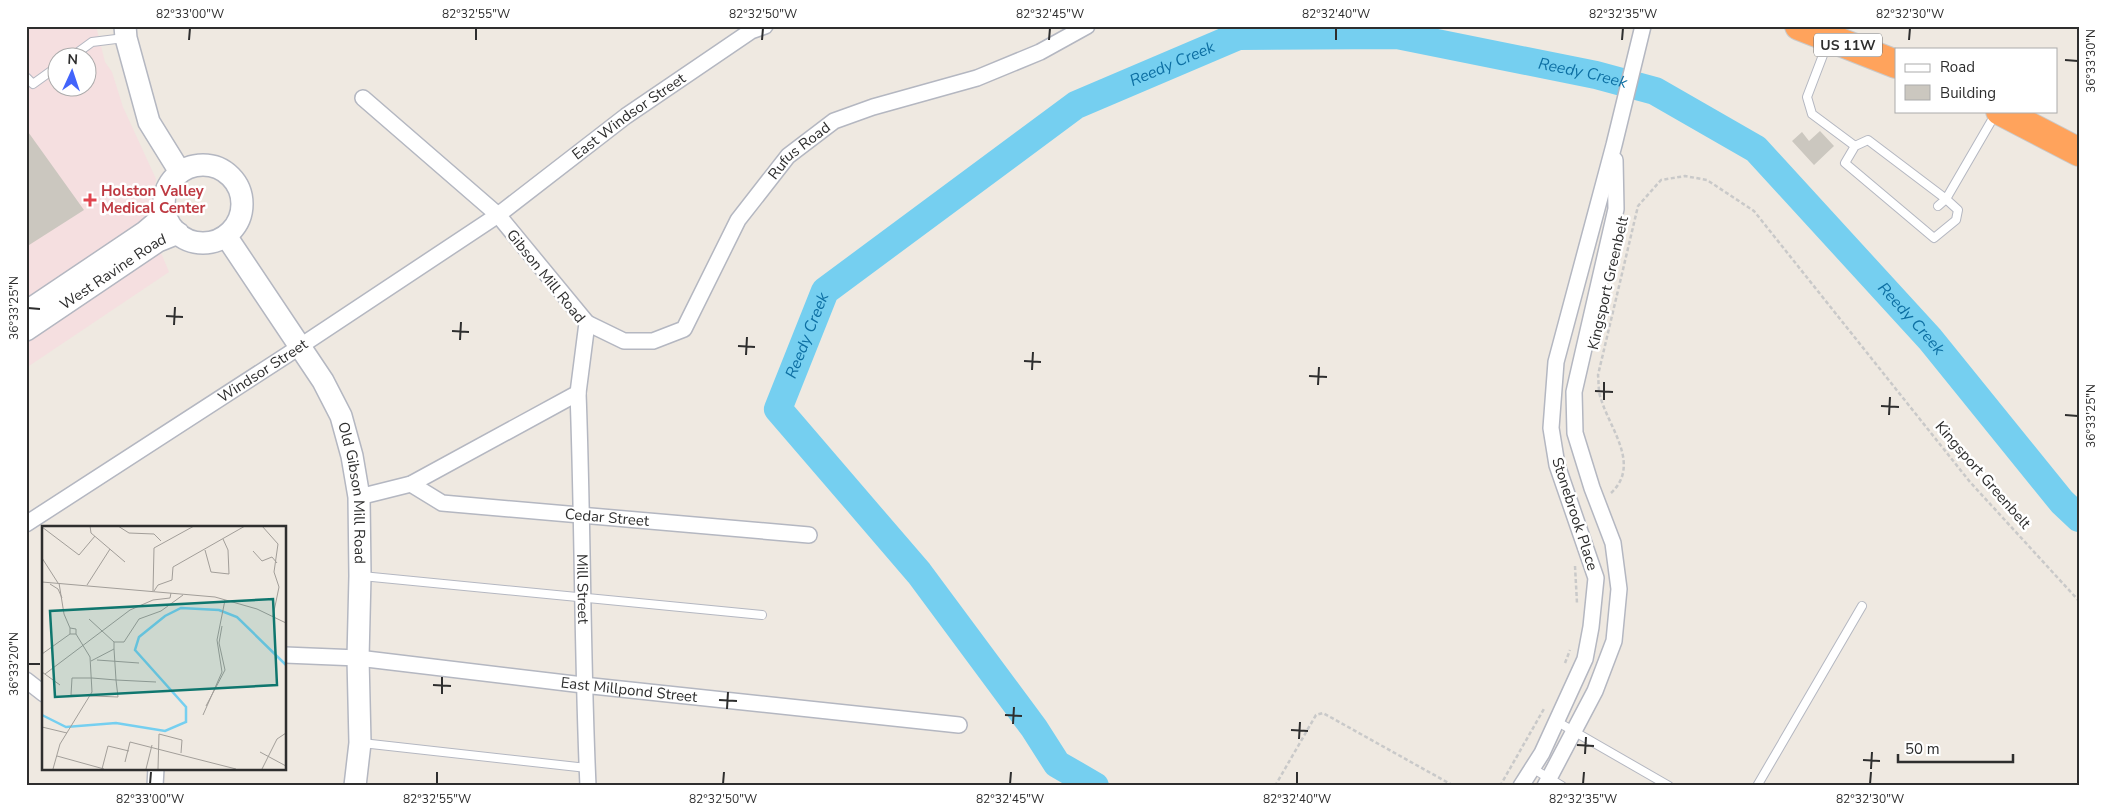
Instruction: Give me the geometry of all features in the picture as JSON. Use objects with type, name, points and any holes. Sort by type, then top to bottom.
[{"type":"highway","name":"US 11W","points":[[1799,26],[1895,64]]},
{"type":"highway","points":[[2001,112],[2079,152]]},
{"type":"main road","points":[[125,32],[149,122],[180,172]]},
{"type":"main road","points":[[191,166],[209,166],[226,172],[235,181],[241,192],[242,210],[235,227],[226,236],[215,242],[202,243],[190,241],[170,225],[165,214],[166,191],[171,180],[180,172],[191,166]]},
{"type":"main road","name":"West Ravine Road","points":[[26,312],[145,232],[165,214]]},
{"type":"main road","name":"West Ravine Road","points":[[26,330],[158,241],[178,233]]},
{"type":"main road","name":"Old Gibson Mill Road","points":[[226,236],[323,381],[340,416],[352,456],[359,497],[360,576],[358,658],[360,743],[355,786]]},
{"type":"street","name":"East Windsor Street","points":[[498,215],[626,116],[751,31],[765,26]]},
{"type":"street","name":"Rufus Road","points":[[587,323],[624,341],[653,341],[684,330],[738,220],[788,156],[834,121],[873,107],[977,78],[1040,52],[1087,26]]},
{"type":"street","name":"Stonebrook Place","points":[[1521,786],[1542,753],[1584,659],[1591,627],[1596,578],[1557,464],[1551,428],[1556,362],[1614,145],[1642,31]]},
{"type":"street","name":"Gibson Mill Road","points":[[363,98],[498,215],[587,323],[578,393]]},
{"type":"street","name":"Stonebrook Place","points":[[1552,783],[1574,731],[1595,691],[1614,642],[1619,589],[1613,543],[1575,433],[1574,392],[1616,209],[1614,145]]},
{"type":"street","name":"Windsor Street","points":[[26,524],[498,215]]},
{"type":"street","points":[[359,497],[411,484],[578,393]]},
{"type":"street","name":"Mill Street","points":[[578,393],[582,514],[583,685],[588,786]]},
{"type":"street","name":"Cedar Street","points":[[411,484],[442,503],[809,535]]},
{"type":"street","name":"East Millpond Street","points":[[286,655],[358,658],[583,685],[959,725]]},
{"type":"street","points":[[26,680],[42,692]]},
{"type":"street","points":[[155,786],[156,770]]},
{"type":"lane","points":[[84,48],[92,42],[125,32]]},
{"type":"lane","points":[[1830,38],[1807,97],[1812,114],[1855,146]]},
{"type":"lane","points":[[26,77],[33,84],[48,73]]},
{"type":"lane","points":[[1938,206],[1946,199],[1998,112]]},
{"type":"lane","points":[[1868,140],[1891,161],[1912,173],[1946,199],[1958,210],[1956,220],[1934,238],[1920,221],[1899,208],[1845,163],[1855,146],[1868,140]]},
{"type":"lane","points":[[1864,179],[1872,173]]},
{"type":"lane","points":[[1905,178],[1912,173]]},
{"type":"lane","points":[[1920,191],[1928,185]]},
{"type":"lane","points":[[1883,195],[1890,189]]},
{"type":"lane","points":[[1899,208],[1906,202]]},
{"type":"lane","points":[[360,576],[762,616]]},
{"type":"lane","points":[[1757,786],[1862,606]]},
{"type":"lane","points":[[1556,721],[1669,786]]},
{"type":"lane","points":[[360,743],[588,768]]},
{"type":"lane","points":[[1532,768],[1552,783]]},
{"type":"path","name":"Kingsport Greenbelt","points":[[1598,504],[1614,490],[1623,474],[1625,456],[1600,397],[1598,375],[1638,206],[1661,180],[1685,176],[1708,180],[1754,210],[1970,482],[2079,601]]},
{"type":"path","points":[[1575,564],[1578,609]]},
{"type":"path","points":[[1562,669],[1573,642]]},
{"type":"path","points":[[1500,786],[1547,704]]},
{"type":"path","points":[[1275,786],[1316,715],[1323,713],[1454,786]]},
{"type":"shaded area","name":"Holston Valley Medical Center","points":[[26,26],[96,26],[105,62],[112,72],[123,107],[156,179],[152,209],[142,220],[162,255],[169,272],[26,368]]},
{"type":"building","points":[[26,129],[84,210],[26,247]]},
{"type":"building","points":[[1820,131],[1834,146],[1814,165],[1792,141],[1802,132],[1809,141]]},
{"type":"waterway","name":"Reedy Creek","points":[[1095,786],[1057,764],[1034,728],[919,573],[778,409],[825,291],[1076,105],[1238,36],[1397,35],[1596,75],[1655,91],[1756,149],[1930,339],[2062,502],[2079,518]]},
{"type":"place","name":"Holston Valley Medical Center","points":[[90,200]]}]
